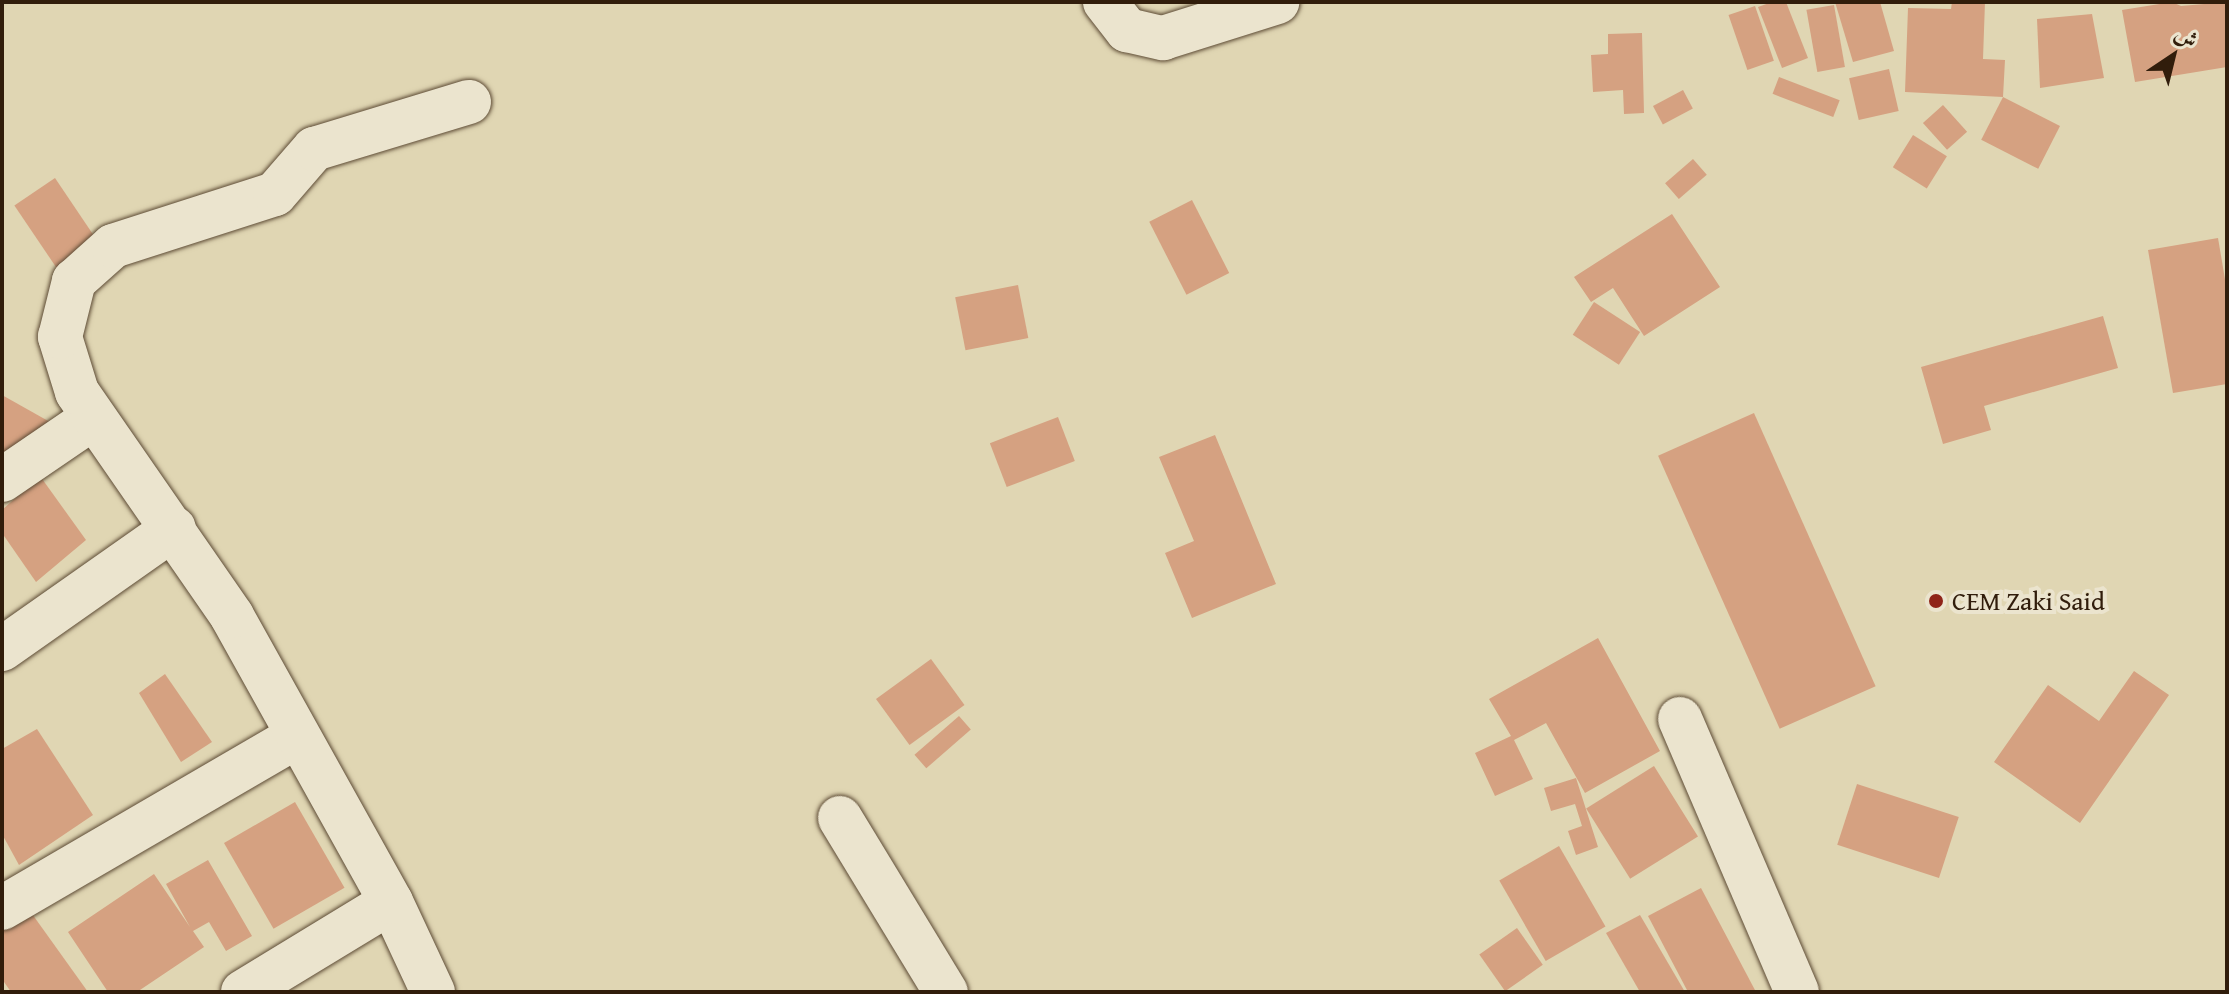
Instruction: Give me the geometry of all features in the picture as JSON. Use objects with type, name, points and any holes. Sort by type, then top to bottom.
[{"type":"street","points":[[1105,2],[1127,30],[1163,38],[1277,2]]},
{"type":"street","points":[[433,992],[391,902],[296,737],[232,616],[174,528],[93,418],[65,365],[60,337],[74,281],[90,262],[113,246],[275,194],[314,149],[469,102]]},
{"type":"street","points":[[2,480],[93,418]]},
{"type":"street","points":[[2,649],[174,528]]},
{"type":"street","points":[[1680,719],[1797,992]]},
{"type":"street","points":[[2,908],[296,737]]},
{"type":"street","points":[[840,818],[946,992]]},
{"type":"street","points":[[243,992],[391,902]]},
{"type":"building","points":[[1772,2],[1786,2],[1808,58],[1782,68],[1758,7]]},
{"type":"building","points":[[1835,2],[1880,2],[1894,51],[1853,62]]},
{"type":"building","points":[[1952,2],[1985,2],[1983,59],[2005,60],[2003,97],[1905,92],[1908,8],[1951,9]]},
{"type":"building","points":[[2172,2],[2181,6],[2227,2],[2227,67],[2135,82],[2122,10]]},
{"type":"building","points":[[1834,5],[1845,67],[1817,72],[1806,10]]},
{"type":"building","points":[[1755,6],[1774,61],[1747,70],[1729,15]]},
{"type":"building","points":[[2092,14],[2104,78],[2040,88],[2037,19]]},
{"type":"building","points":[[1642,33],[1644,113],[1624,114],[1623,90],[1593,92],[1591,55],[1608,54],[1608,34]]},
{"type":"building","points":[[1889,69],[1899,111],[1859,120],[1849,78]]},
{"type":"building","points":[[1779,77],[1840,100],[1833,117],[1773,94]]},
{"type":"building","points":[[1683,90],[1693,109],[1663,125],[1653,106]]},
{"type":"building","points":[[2003,97],[2060,126],[2038,169],[1981,140]]},
{"type":"building","points":[[1943,105],[1967,132],[1947,150],[1923,123]]},
{"type":"building","points":[[1913,135],[1947,156],[1927,188],[1893,167]]},
{"type":"building","points":[[1693,159],[1707,175],[1679,199],[1665,183]]},
{"type":"building","points":[[55,178],[106,253],[65,281],[14,205]]},
{"type":"building","points":[[1192,200],[1229,273],[1186,295],[1149,222]]},
{"type":"building","points":[[1672,214],[1720,287],[1644,336],[1613,288],[1591,302],[1574,277]]},
{"type":"building","points":[[2218,238],[2227,291],[2227,384],[2173,393],[2148,250]]},
{"type":"building","points":[[1018,285],[1028,338],[965,350],[955,297]]},
{"type":"building","points":[[1594,302],[1640,332],[1619,365],[1573,335]]},
{"type":"building","points":[[2103,316],[2118,368],[1984,406],[1991,430],[1943,444],[1921,367]]},
{"type":"building","points":[[2,395],[50,422],[2,463]]},
{"type":"building","points":[[1754,413],[1876,686],[1780,729],[1658,456]]},
{"type":"building","points":[[1058,417],[1075,461],[1007,487],[990,443]]},
{"type":"building","points":[[1215,435],[1276,584],[1192,618],[1165,553],[1194,541],[1159,457]]},
{"type":"building","points":[[40,476],[86,540],[36,582],[2,533],[2,510]]},
{"type":"building","points":[[1598,638],[1660,751],[1585,793],[1546,723],[1514,740],[1533,779],[1495,796],[1475,753],[1511,736],[1489,699]]},
{"type":"building","points":[[931,659],[965,705],[909,745],[876,699]]},
{"type":"building","points":[[2134,671],[2169,695],[2080,823],[1994,762],[2048,685],[2099,721]]},
{"type":"building","points":[[165,674],[212,742],[181,762],[139,693]]},
{"type":"building","points":[[959,716],[971,730],[926,768],[914,755]]},
{"type":"building","points":[[37,729],[93,815],[19,865],[2,834],[2,749]]},
{"type":"building","points":[[1654,766],[1698,836],[1630,879],[1586,808]]},
{"type":"building","points":[[1576,778],[1598,847],[1576,855],[1568,831],[1582,826],[1575,804],[1551,811],[1544,788]]},
{"type":"building","points":[[1857,784],[1959,817],[1939,878],[1837,845]]},
{"type":"building","points":[[295,802],[345,888],[273,929],[224,843]]},
{"type":"building","points":[[1559,846],[1606,927],[1546,961],[1499,880]]},
{"type":"building","points":[[208,860],[252,936],[226,951],[209,922],[193,931],[204,947],[137,992],[108,992],[68,932],[154,874],[190,927],[166,884]]},
{"type":"building","points":[[1701,888],[1756,992],[1688,992],[1648,916]]},
{"type":"building","points":[[30,911],[88,992],[11,992],[2,979],[2,930]]},
{"type":"building","points":[[1640,915],[1685,992],[1640,992],[1606,933]]},
{"type":"building","points":[[1517,928],[1543,965],[1505,991],[1479,954]]},
{"type":"place","name":"CEM Zaki Said","points":[[1936,601]]}]
